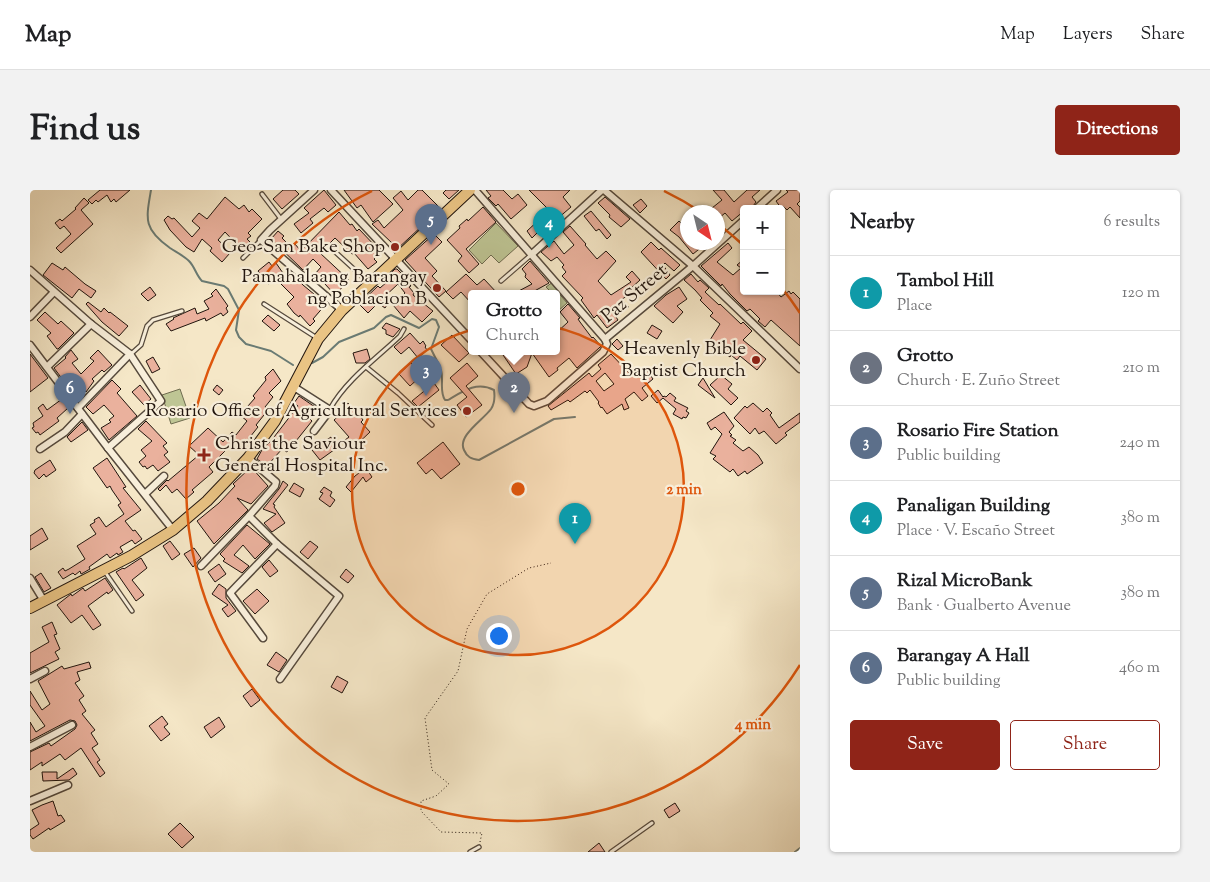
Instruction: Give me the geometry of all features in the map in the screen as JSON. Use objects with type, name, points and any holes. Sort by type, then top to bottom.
[{"type":"main road","points":[[30,608],[104,571],[173,530],[207,501],[248,458],[275,421],[318,339],[342,310],[470,190]]},
{"type":"street","points":[[314,190],[261,240],[342,310]]},
{"type":"street","points":[[331,190],[468,338]]},
{"type":"street","points":[[476,190],[605,339]]},
{"type":"street","points":[[532,254],[603,190],[693,266],[800,369]]},
{"type":"street","points":[[760,205],[777,190]]},
{"type":"street","name":"Paz Street","points":[[484,355],[529,404],[537,406],[547,402],[606,348],[605,339],[693,266],[740,224]]},
{"type":"street","points":[[30,270],[91,324],[130,354],[161,402],[108,448]]},
{"type":"street","points":[[30,317],[54,292]]},
{"type":"street","points":[[46,367],[91,324]]},
{"type":"street","points":[[30,345],[173,530]]},
{"type":"street","points":[[40,450],[65,432],[80,411],[130,354]]},
{"type":"street","points":[[294,387],[330,410],[314,431]]},
{"type":"street","points":[[201,566],[275,486],[276,482],[248,458]]},
{"type":"street","points":[[144,494],[164,476]]},
{"type":"street","points":[[249,516],[277,544],[340,596],[280,679]]},
{"type":"street","points":[[263,638],[230,593],[277,544]]},
{"type":"street","points":[[30,578],[44,602]]},
{"type":"street","points":[[30,680],[45,671]]},
{"type":"street","points":[[30,747],[72,725]]},
{"type":"street","points":[[30,802],[68,785]]},
{"type":"lane","points":[[262,194],[281,220]]},
{"type":"lane","points":[[243,258],[261,240]]},
{"type":"lane","points":[[332,250],[370,284]]},
{"type":"lane","points":[[501,282],[532,254]]},
{"type":"lane","points":[[264,304],[318,339]]},
{"type":"lane","points":[[130,354],[142,345],[148,326],[153,320],[182,310]]},
{"type":"lane","points":[[330,410],[334,402],[400,336],[404,329]]},
{"type":"lane","points":[[366,368],[398,393],[432,426]]},
{"type":"lane","points":[[104,571],[132,610]]},
{"type":"lane","points":[[611,852],[652,823]]},
{"type":"lane","points":[[470,852],[479,847]]},
{"type":"path","points":[[479,847],[482,833],[440,832],[421,810],[421,802],[436,796],[449,784],[432,770],[425,718],[458,671],[466,629],[487,594],[529,568],[551,563]]},
{"type":"green space","points":[[496,223],[518,246],[499,263],[491,255],[482,264],[469,250]]},
{"type":"green space","points":[[553,282],[558,288],[556,290],[549,290],[546,287]]},
{"type":"green space","points":[[560,295],[567,303],[560,309]]},
{"type":"green space","points":[[180,389],[190,418],[171,424],[162,395]]},
{"type":"building","points":[[100,190],[130,190],[116,202],[114,199],[111,202],[107,195],[92,204],[88,200]]},
{"type":"building","points":[[283,190],[295,190],[299,194],[282,209],[273,199]]},
{"type":"building","points":[[324,190],[336,205],[328,212],[324,208],[310,219],[313,223],[301,233],[294,224],[309,213],[304,208]]},
{"type":"building","points":[[344,190],[379,190],[393,204],[373,222],[361,205],[357,208]]},
{"type":"building","points":[[418,190],[422,190],[439,207],[432,215],[426,209],[419,216],[418,219],[423,225],[395,251],[391,247],[393,244],[372,224],[378,220],[384,228],[403,210],[393,198],[401,191],[408,200]]},
{"type":"building","points":[[446,190],[459,190],[449,199],[443,193]]},
{"type":"building","points":[[486,190],[503,190],[512,199],[518,194],[527,205],[511,219],[498,204],[496,206],[488,198],[491,196]]},
{"type":"building","points":[[529,190],[570,190],[563,197],[571,207],[557,219],[554,216],[532,238],[527,231],[548,209]]},
{"type":"building","points":[[713,190],[724,190],[734,202],[747,190],[760,190],[752,197],[756,202],[754,205],[740,205],[740,214],[732,221],[725,213],[725,205],[716,205],[722,200]]},
{"type":"building","points":[[786,190],[800,190],[800,201],[797,204],[800,207],[800,218],[790,207],[787,210],[785,205],[779,205],[776,201],[788,192]]},
{"type":"building","points":[[225,197],[239,209],[244,205],[249,212],[252,209],[262,219],[248,233],[251,236],[247,239],[250,242],[242,250],[225,232],[218,240],[230,253],[222,262],[210,251],[212,248],[202,239],[194,252],[186,247],[170,230],[164,220],[168,216],[172,219],[174,218],[192,237],[200,228],[192,221],[199,213],[207,219]]},
{"type":"building","points":[[605,197],[630,219],[621,227],[609,217],[610,215],[598,203]]},
{"type":"building","points":[[84,198],[89,203],[81,210],[93,224],[61,253],[56,248],[71,234],[64,226],[60,229],[55,223],[60,219],[62,221],[76,209]]},
{"type":"building","points":[[641,199],[647,206],[640,213],[633,205]]},
{"type":"building","points":[[483,207],[496,222],[466,249],[479,264],[469,273],[458,261],[462,256],[447,240],[460,228],[459,226],[467,219],[468,221]]},
{"type":"building","points":[[591,211],[611,235],[607,239],[599,229],[596,231],[584,216]]},
{"type":"building","points":[[339,212],[357,231],[359,229],[378,249],[376,251],[379,254],[374,259],[377,262],[368,269],[354,253],[352,254],[335,238],[320,253],[349,280],[335,295],[325,284],[326,282],[315,274],[321,267],[313,259],[303,270],[271,239],[278,231],[284,236],[282,238],[291,247],[294,243],[301,251]]},
{"type":"building","points":[[679,221],[680,238],[679,237],[670,230]]},
{"type":"building","points":[[570,226],[597,259],[606,251],[616,261],[598,281],[611,295],[631,282],[626,277],[632,271],[640,280],[629,290],[631,293],[621,300],[629,307],[616,317],[618,320],[607,328],[597,315],[594,318],[581,300],[583,298],[562,276],[566,272],[562,267],[564,265],[557,257],[551,261],[541,252],[554,241],[564,254],[574,245],[563,232]]},
{"type":"building","points":[[434,234],[442,242],[425,258],[437,271],[432,276],[446,291],[439,297],[405,260]]},
{"type":"building","points":[[651,242],[659,250],[661,248],[680,265],[674,271],[665,263],[663,265],[670,275],[666,279],[641,252]]},
{"type":"building","points":[[728,243],[732,248],[717,262],[733,275],[740,269],[740,295],[779,295],[781,297],[789,291],[791,294],[793,292],[800,299],[800,346],[771,320],[765,327],[758,321],[760,319],[750,309],[747,311],[722,284],[721,286],[701,266],[720,250],[725,250],[725,246]]},
{"type":"building","points":[[690,250],[698,250],[693,254]]},
{"type":"building","points":[[530,261],[549,283],[536,290],[521,290],[532,284],[525,277],[526,274],[522,269]]},
{"type":"building","points":[[269,262],[272,266],[276,263],[285,276],[289,271],[326,304],[313,319],[315,321],[310,326],[300,315],[299,317],[294,313],[287,304],[294,297],[276,279],[268,284],[258,271]]},
{"type":"building","points":[[52,263],[63,270],[65,267],[96,291],[91,298],[79,289],[72,298],[43,275]]},
{"type":"building","points":[[395,269],[405,277],[411,286],[409,287],[414,293],[413,295],[433,311],[422,322],[410,311],[404,318],[393,305],[405,293],[398,284],[383,298],[389,302],[385,308],[378,303],[368,313],[359,304],[378,286],[380,288],[388,281],[385,279]]},
{"type":"building","points":[[466,274],[477,285],[484,279],[494,290],[468,290],[468,300],[461,292],[453,299],[446,292]]},
{"type":"building","points":[[691,274],[698,282],[700,280],[709,288],[705,292],[741,324],[743,322],[752,331],[743,340],[766,359],[757,370],[740,356],[737,360],[731,355],[730,357],[718,348],[720,346],[710,340],[720,324],[710,316],[713,313],[700,300],[702,298],[695,290],[684,280]]},
{"type":"building","points":[[150,287],[156,295],[148,301],[141,294]]},
{"type":"building","points":[[679,287],[687,299],[677,306],[683,312],[673,323],[654,306]]},
{"type":"building","points":[[216,289],[228,306],[226,308],[228,312],[223,316],[221,313],[206,321],[205,318],[171,331],[166,324],[173,318],[195,308],[197,314],[209,309],[204,301],[213,296],[211,294]]},
{"type":"building","points":[[88,302],[101,312],[104,308],[128,326],[119,336],[102,322],[86,304]]},
{"type":"building","points":[[568,304],[580,318],[578,319],[592,338],[601,346],[577,368],[569,358],[549,377],[533,355],[560,355],[560,329],[568,322],[560,312]]},
{"type":"building","points":[[45,312],[58,324],[61,321],[74,333],[58,349],[47,336],[51,333],[37,320]]},
{"type":"building","points":[[268,315],[280,325],[274,331],[262,321]]},
{"type":"building","points":[[386,323],[400,329],[393,337],[386,334],[386,330],[382,328]]},
{"type":"building","points":[[652,325],[662,331],[657,339],[647,333]]},
{"type":"building","points":[[410,333],[420,344],[423,341],[426,346],[427,350],[418,358],[409,347],[401,354],[394,347]]},
{"type":"building","points":[[452,335],[468,354],[459,362],[441,345]]},
{"type":"building","points":[[617,339],[623,346],[618,350],[612,344]]},
{"type":"building","points":[[367,349],[370,359],[365,363],[356,363],[353,353]]},
{"type":"building","points":[[71,350],[78,359],[72,363],[81,374],[94,361],[90,358],[98,350],[112,365],[104,372],[102,370],[92,379],[94,381],[86,392],[77,382],[69,388],[54,368],[66,358]]},
{"type":"building","points":[[30,354],[48,378],[30,392]]},
{"type":"building","points":[[611,354],[629,373],[633,370],[638,375],[646,369],[653,379],[642,388],[648,396],[642,401],[634,392],[625,399],[629,408],[624,410],[622,404],[607,414],[590,390],[587,393],[585,391],[570,402],[568,400],[551,410],[548,406],[589,373],[592,377],[601,369],[598,365]],"holes":[[[605,373],[614,384],[604,391],[596,381]]]},
{"type":"building","points":[[503,355],[531,355],[527,367],[516,374]]},
{"type":"building","points":[[153,357],[160,369],[152,373],[146,361]]},
{"type":"building","points":[[411,363],[422,375],[410,386],[399,374]]},
{"type":"building","points":[[467,363],[478,376],[466,386],[482,405],[466,417],[457,405],[467,397],[450,378]]},
{"type":"building","points":[[273,369],[281,381],[269,393],[273,397],[265,407],[268,410],[256,425],[258,427],[242,447],[232,440],[232,444],[209,467],[213,472],[192,490],[194,492],[186,499],[177,489],[172,493],[166,485],[160,491],[158,489],[167,480],[199,455],[189,446],[208,428],[223,442],[232,432],[236,435],[247,421],[240,415],[255,398],[253,396],[266,380],[265,377]]},
{"type":"building","points":[[721,375],[732,384],[728,389],[738,398],[731,405],[710,385]]},
{"type":"building","points":[[703,378],[715,398],[698,385]]},
{"type":"building","points":[[112,380],[121,389],[117,393],[137,416],[109,440],[101,428],[111,422],[109,420],[114,416],[104,405],[93,414],[86,407]]},
{"type":"building","points":[[434,383],[439,390],[418,407],[412,401]]},
{"type":"building","points":[[140,385],[151,399],[144,405],[132,392]]},
{"type":"building","points":[[217,385],[223,390],[219,395],[213,390]]},
{"type":"building","points":[[658,390],[663,397],[670,393],[676,398],[674,401],[688,408],[686,411],[689,413],[686,418],[683,417],[682,419],[673,414],[676,409],[663,398],[657,403],[651,396]]},
{"type":"building","points":[[299,396],[315,407],[308,417],[312,421],[287,452],[282,449],[267,466],[257,459],[263,448],[271,441],[298,406],[294,403]]},
{"type":"building","points":[[62,399],[68,408],[57,418],[59,421],[40,435],[38,432],[36,433],[32,428],[34,427],[33,423],[43,416],[38,408],[43,404],[47,410]]},
{"type":"building","points":[[348,403],[356,415],[358,413],[363,420],[361,422],[370,432],[352,449],[345,440],[349,437],[334,420],[343,412],[341,409]]},
{"type":"building","points":[[753,403],[763,412],[767,408],[772,413],[770,415],[779,428],[800,413],[800,422],[785,433],[787,435],[776,444],[764,431],[759,434],[755,428],[750,434],[734,418],[745,406],[747,408]]},
{"type":"building","points":[[724,412],[734,426],[729,432],[732,435],[730,436],[736,440],[733,443],[743,451],[749,447],[758,455],[763,463],[747,474],[745,471],[738,476],[733,469],[730,472],[713,459],[716,456],[710,453],[722,434],[715,427],[711,430],[707,423]]},
{"type":"building","points":[[146,421],[167,443],[163,446],[168,452],[164,455],[170,462],[158,471],[153,465],[147,469],[139,462],[146,456],[141,450],[152,441],[138,429]]},
{"type":"building","points":[[82,422],[88,430],[71,442],[67,437]]},
{"type":"building","points":[[331,437],[338,447],[320,460],[312,450]]},
{"type":"building","points":[[443,442],[460,464],[441,479],[432,469],[426,474],[417,463]]},
{"type":"building","points":[[107,458],[126,487],[123,488],[141,510],[125,521],[142,539],[135,544],[132,540],[120,547],[123,552],[118,555],[117,553],[110,558],[107,554],[83,573],[81,574],[80,571],[75,575],[73,573],[63,579],[58,572],[63,568],[65,571],[85,559],[77,546],[96,534],[90,525],[95,522],[94,520],[99,517],[106,527],[124,514],[118,505],[121,503],[110,486],[107,488],[93,468]]},
{"type":"building","points":[[50,460],[56,470],[46,477],[44,474],[39,479],[34,473],[35,470]]},
{"type":"building","points":[[371,464],[372,466],[368,471],[372,477],[366,482],[363,477],[351,492],[346,487],[355,476]]},
{"type":"building","points":[[251,467],[268,486],[251,504],[237,498],[248,510],[214,544],[197,521],[219,503],[235,486],[233,484]]},
{"type":"building","points":[[283,481],[288,485],[273,504],[285,523],[272,532],[264,523],[276,514],[263,509]]},
{"type":"building","points":[[294,483],[304,489],[300,497],[289,491]]},
{"type":"building","points":[[324,487],[332,492],[330,496],[335,500],[330,507],[319,499],[323,493],[320,492]]},
{"type":"building","points":[[247,525],[270,544],[255,559],[243,545],[234,555],[249,566],[242,573],[223,561],[225,559],[220,554]]},
{"type":"building","points":[[42,528],[48,539],[30,550],[30,536]]},
{"type":"building","points":[[170,541],[180,554],[172,560],[163,546]]},
{"type":"building","points":[[310,541],[318,547],[308,559],[300,552]]},
{"type":"building","points":[[194,548],[201,558],[193,567],[184,554]]},
{"type":"building","points":[[141,558],[147,568],[132,580],[144,595],[136,601],[116,572]]},
{"type":"building","points":[[269,560],[278,571],[270,577],[262,567]]},
{"type":"building","points":[[219,564],[226,574],[215,582],[208,572]]},
{"type":"building","points":[[346,569],[354,576],[348,583],[340,577]]},
{"type":"building","points":[[41,573],[51,588],[44,592],[35,577]]},
{"type":"building","points":[[105,578],[113,590],[108,594],[107,592],[88,606],[101,625],[93,630],[82,615],[71,623],[57,605],[71,594],[72,596],[83,588],[85,591]]},
{"type":"building","points":[[219,584],[226,589],[226,598],[236,611],[228,617],[222,609],[228,605],[212,594]]},
{"type":"building","points":[[257,589],[269,601],[255,614],[243,601]]},
{"type":"building","points":[[52,622],[57,634],[54,635],[60,649],[55,652],[59,659],[30,673],[30,653],[49,642],[42,627]]},
{"type":"building","points":[[276,652],[287,660],[279,672],[267,665]]},
{"type":"building","points":[[89,662],[91,668],[77,672],[80,680],[75,683],[84,696],[79,700],[86,711],[82,714],[95,730],[91,733],[98,744],[92,748],[100,760],[97,762],[105,773],[100,777],[81,748],[65,760],[60,754],[42,766],[42,762],[30,770],[30,752],[49,743],[51,746],[75,729],[77,725],[75,721],[70,720],[30,741],[30,722],[36,732],[45,726],[30,705],[30,691],[42,710],[50,704],[38,681],[62,666],[64,669]]},
{"type":"building","points":[[337,676],[348,682],[342,693],[331,687]]},
{"type":"building","points":[[252,689],[260,700],[251,707],[243,696]]},
{"type":"building","points":[[162,716],[168,724],[164,727],[170,734],[161,741],[149,726]]},
{"type":"building","points":[[219,717],[225,727],[211,738],[204,727]]},
{"type":"building","points":[[73,768],[77,774],[69,780],[43,781],[42,772],[57,772],[57,779]]},
{"type":"building","points":[[53,801],[58,816],[61,815],[65,821],[50,830],[49,828],[33,839],[30,835],[30,830],[39,824],[32,810]]},
{"type":"building","points":[[675,803],[680,811],[669,818],[664,810]]},
{"type":"building","points":[[180,823],[194,837],[182,848],[168,834]]},
{"type":"building","points":[[599,843],[605,852],[588,852]]},
{"type":"waterway","points":[[151,190],[148,216],[151,229],[155,235],[189,261],[202,281],[224,286],[228,289],[239,310],[236,330],[239,337],[246,344],[271,351],[293,365]]},
{"type":"waterway","points":[[312,363],[323,357],[339,342],[374,328],[391,315],[419,328],[432,319],[436,320],[439,327],[431,349],[438,363]]},
{"type":"waterway","points":[[441,370],[442,393],[445,400],[470,388],[482,386],[494,390],[494,400],[491,409],[464,439],[464,450],[472,458],[479,460],[554,419],[575,417]]},
{"type":"waterway","points":[[795,852],[800,848]]},
{"type":"place","name":"Rizal MicroBank","points":[[431,245]]},
{"type":"place","name":"Geo-San Bake Shop","points":[[395,247]]},
{"type":"place","name":"Panaligan Building","points":[[549,248]]},
{"type":"place","name":"Pamahalaang Barangay ng Poblacion B","points":[[437,288]]},
{"type":"place","name":"Heavenly Bible Baptist Church","points":[[756,360]]},
{"type":"place","name":"Rosario Fire Station","points":[[426,396]]},
{"type":"place","name":"Rosario Office of Agricultural Services","points":[[467,411]]},
{"type":"place","name":"Grotto","points":[[514,413]]},
{"type":"place","name":"Barangay A Hall","points":[[70,414]]},
{"type":"place","name":"Christ the Saviour General Hospital Inc.","points":[[204,455]]},
{"type":"place","name":"Tambol Hill","points":[[575,544]]}]
